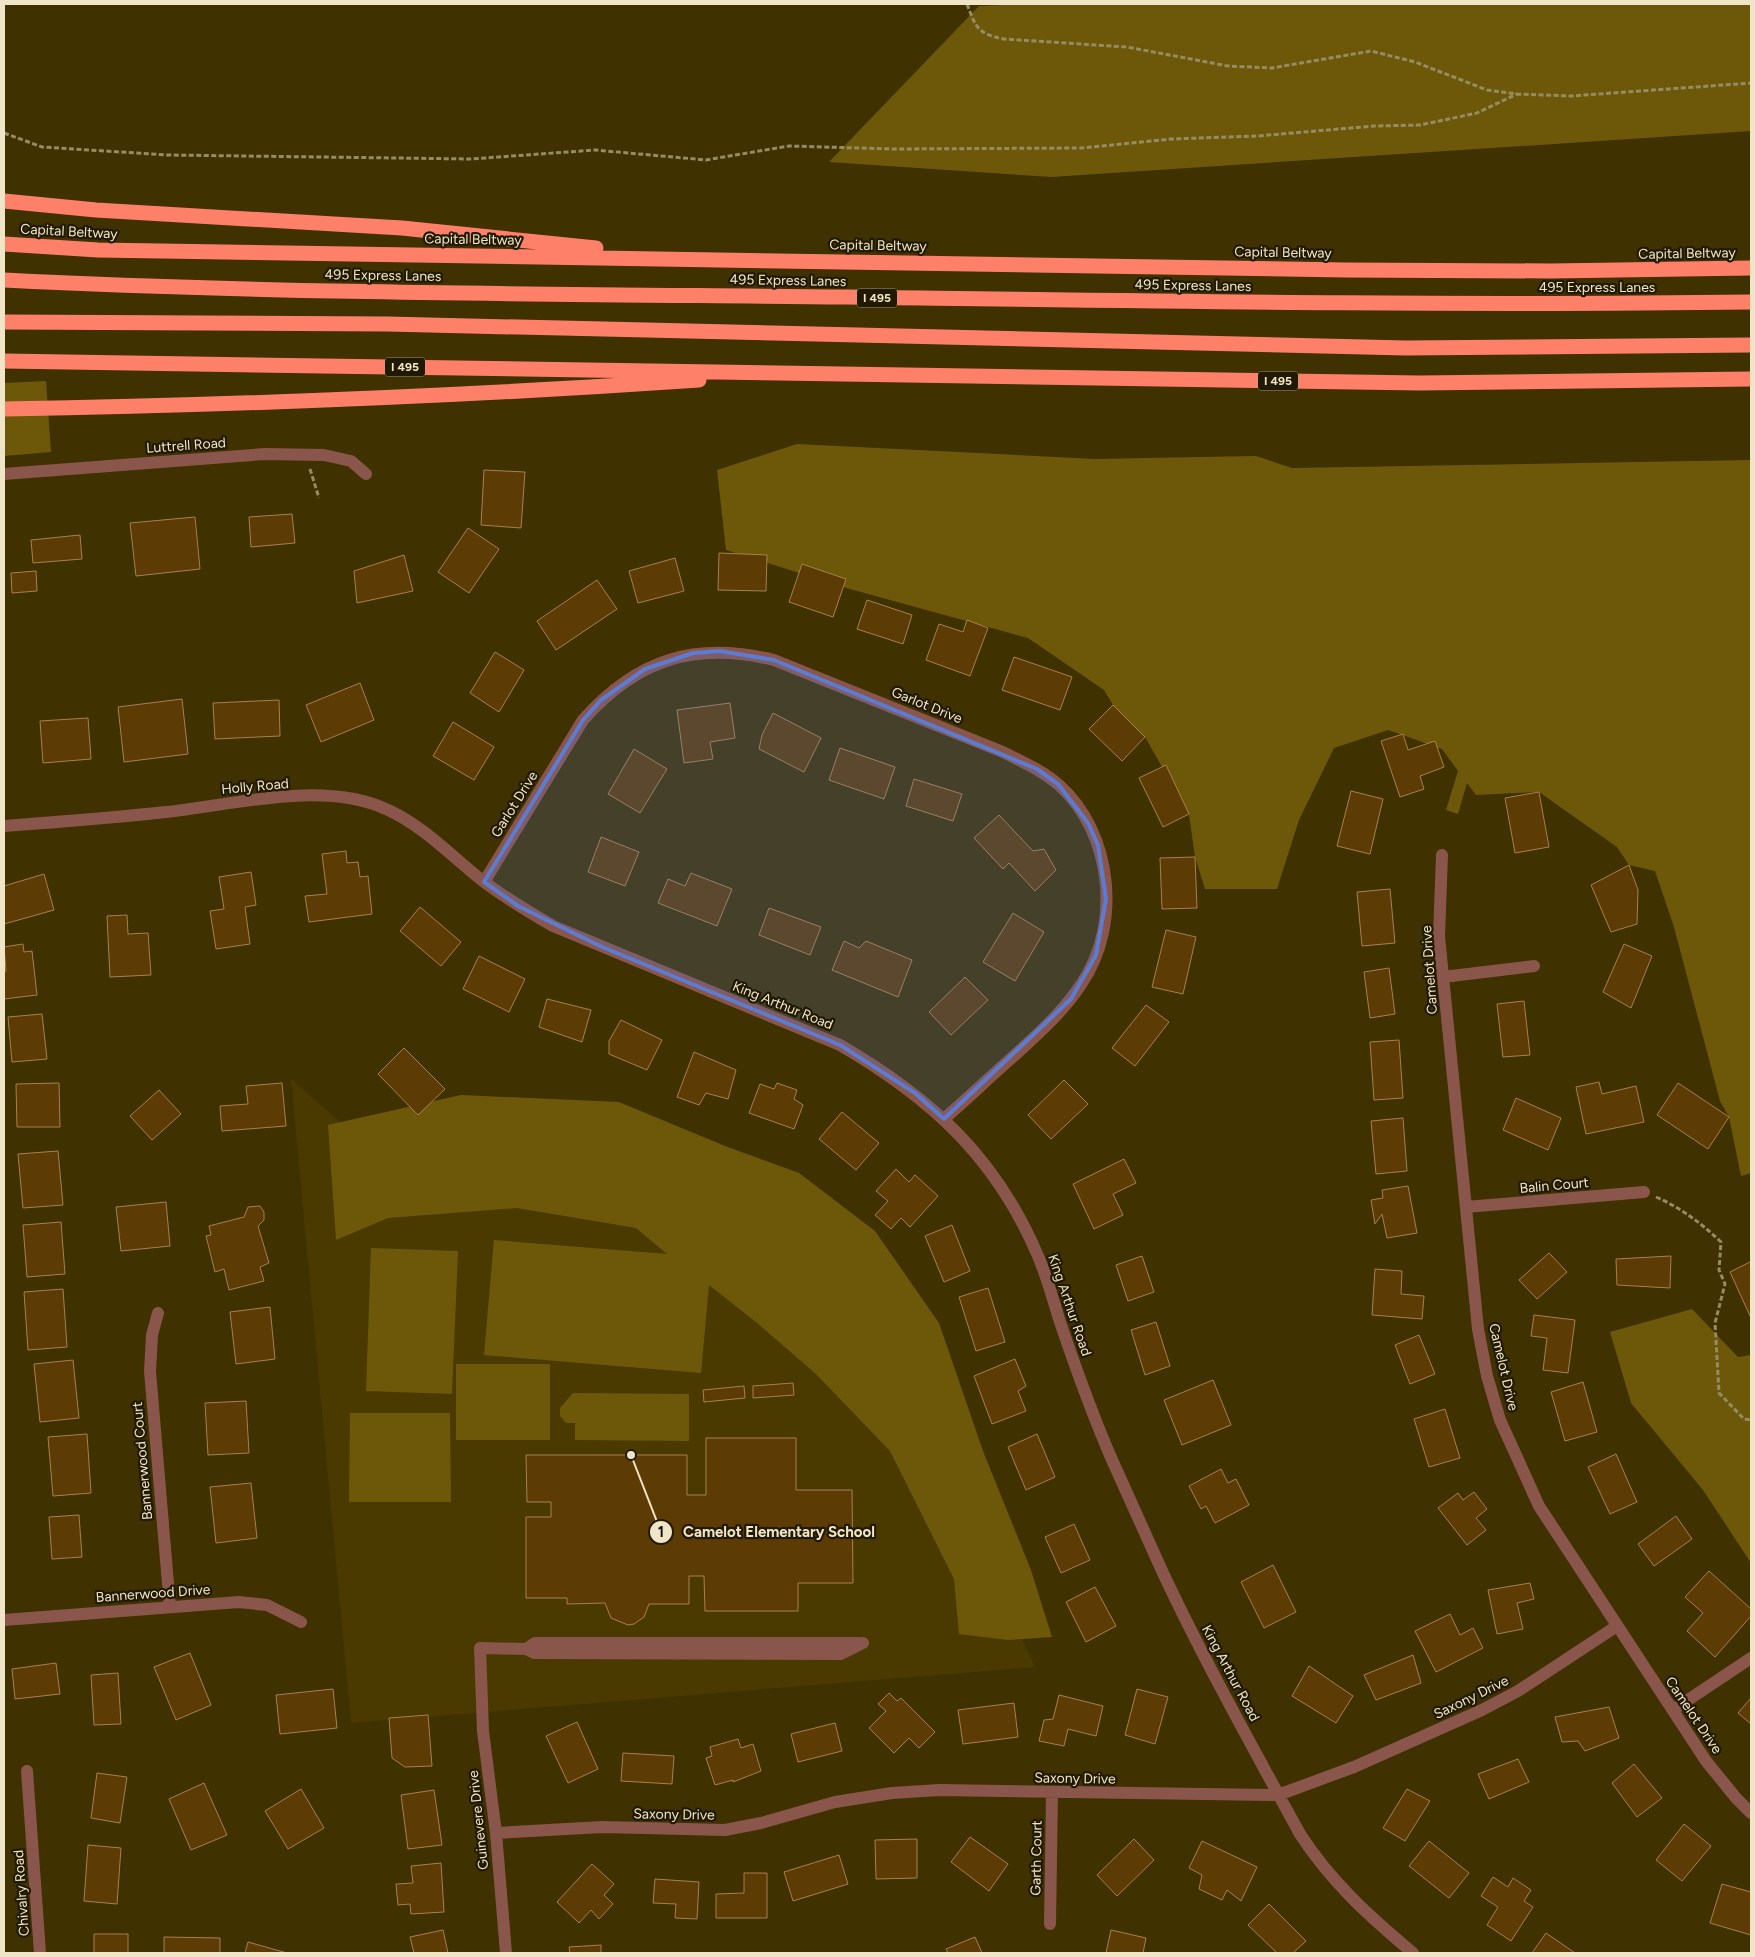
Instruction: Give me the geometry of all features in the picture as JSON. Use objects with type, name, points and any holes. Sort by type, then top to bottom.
[{"type":"highway","points":[[4,200],[96,210],[402,228],[692,258]]},
{"type":"highway","name":"Capital Beltway","points":[[4,244],[98,250],[1366,270],[1552,271],[1751,268]]},
{"type":"highway","name":"495 Express Lanes","points":[[4,280],[127,286],[791,297],[1475,304],[1751,302]]},
{"type":"highway","points":[[4,322],[388,324],[1406,348],[1751,345]]},
{"type":"highway","name":"I 495","points":[[4,360],[1420,383],[1751,379]]},
{"type":"highway","points":[[4,409],[194,405],[510,393],[806,373]]},
{"type":"street","name":"Luttrell Road","points":[[4,474],[265,454],[324,454],[351,461],[366,474]]},
{"type":"street","name":"Garlot Drive","points":[[484,882],[583,720],[601,700],[622,682],[644,668],[693,653],[720,651],[774,660],[1003,752],[1037,769],[1058,784],[1075,802],[1088,823],[1098,845],[1105,881],[1104,927],[1096,955],[1084,981],[1071,999],[1042,1030],[944,1119]]},
{"type":"street","name":"Holly Road","points":[[4,826],[167,812],[284,798],[324,796],[348,799],[384,808],[404,818],[425,831],[484,882]]},
{"type":"street","name":"Camelot Drive","points":[[1442,855],[1439,936],[1478,1329],[1487,1376],[1500,1420],[1539,1506],[1706,1761],[1736,1798],[1751,1813]]},
{"type":"street","name":"King Arthur Road","points":[[484,882],[518,906],[553,926],[840,1045],[876,1065],[915,1093],[971,1146],[988,1168],[1021,1219],[1038,1257],[1078,1375],[1111,1457],[1164,1574],[1278,1794],[1317,1860],[1339,1886],[1371,1918],[1413,1953]]},
{"type":"street","points":[[1443,977],[1534,966]]},
{"type":"street","name":"Balin Court","points":[[1466,1207],[1644,1192]]},
{"type":"street","name":"Bannerwood Court","points":[[158,1313],[152,1335],[150,1371],[170,1607]]},
{"type":"street","name":"Bannerwood Drive","points":[[4,1620],[239,1602],[267,1606],[301,1622]]},
{"type":"street","name":"Saxony Drive","points":[[496,1833],[602,1827],[698,1831],[725,1830],[761,1823],[835,1802],[892,1793],[939,1790],[1278,1794],[1354,1767],[1482,1710],[1518,1691],[1617,1626]]},
{"type":"street","points":[[535,1643],[863,1643],[841,1654],[534,1653],[526,1649],[535,1643]]},
{"type":"street","name":"Guinevere Drive","points":[[506,1953],[496,1833],[483,1731],[480,1648],[526,1649]]},
{"type":"street","points":[[1673,1710],[1751,1658]]},
{"type":"street","name":"Chivalry Road","points":[[27,1771],[40,1953]]},
{"type":"street","name":"Garth Court","points":[[1050,1924],[1052,1792]]},
{"type":"path","points":[[967,4],[979,30],[987,36],[1004,39],[1118,46],[1228,66],[1272,68],[1371,51],[1415,62],[1487,90],[1517,94],[1571,96],[1751,82]]},
{"type":"path","points":[[4,133],[42,147],[168,154],[471,159],[595,150],[706,160],[788,146],[895,149],[1081,148],[1171,139],[1258,136],[1374,126],[1420,125],[1477,113],[1517,94]]},
{"type":"path","points":[[305,454],[319,498]]},
{"type":"path","points":[[1673,1205],[1704,1226],[1721,1242],[1719,1270],[1725,1284],[1715,1323],[1719,1392],[1744,1420],[1751,1420]]},
{"type":"highlighted area","points":[[720,651],[774,660],[1037,769],[1058,784],[1088,823],[1098,845],[1106,899],[1096,955],[1071,999],[944,1119],[915,1093],[840,1045],[602,947],[518,906],[484,882],[583,720],[601,700],[645,669],[693,653]]},
{"type":"shaded area","points":[[1022,4],[1751,4],[1751,131],[1051,177],[829,162],[979,6]]},
{"type":"shaded area","points":[[46,381],[51,452],[4,456],[4,383]]},
{"type":"shaded area","points":[[797,444],[1095,459],[1256,456],[1292,468],[1751,460],[1751,1173],[1741,1176],[1729,1117],[1720,1101],[1674,927],[1655,871],[1629,865],[1617,847],[1539,792],[1476,795],[1467,783],[1458,814],[1446,810],[1458,771],[1442,749],[1388,730],[1334,748],[1299,820],[1277,889],[1205,889],[1195,857],[1189,814],[1145,737],[1113,705],[1104,690],[1028,638],[850,589],[726,550],[717,470]]},
{"type":"shaded area","points":[[291,1079],[439,1208],[529,1115],[837,1244],[1035,1667],[351,1723]]},
{"type":"shaded area","points":[[461,1095],[619,1102],[725,1146],[799,1173],[875,1231],[939,1323],[983,1451],[1031,1570],[1052,1637],[1008,1640],[959,1634],[954,1579],[890,1451],[816,1374],[756,1322],[709,1285],[701,1373],[484,1355],[494,1240],[667,1254],[636,1228],[517,1208],[388,1218],[336,1240],[328,1125]]},
{"type":"shaded area","points":[[371,1248],[458,1251],[452,1394],[366,1391]]},
{"type":"shaded area","points":[[1692,1309],[1738,1357],[1751,1355],[1751,1563],[1703,1490],[1631,1403],[1610,1332]]},
{"type":"shaded area","points":[[456,1364],[550,1364],[550,1440],[456,1440]]},
{"type":"shaded area","points":[[573,1393],[689,1394],[689,1441],[575,1440],[575,1423],[566,1423],[560,1416],[560,1408]]},
{"type":"shaded area","points":[[350,1413],[450,1413],[451,1502],[349,1502]]},
{"type":"building","points":[[484,470],[525,472],[521,528],[481,525]]},
{"type":"building","points":[[292,514],[295,543],[251,547],[249,517]]},
{"type":"building","points":[[195,517],[200,569],[136,576],[130,523]]},
{"type":"building","points":[[468,528],[499,549],[469,593],[438,572]]},
{"type":"building","points":[[80,535],[82,559],[33,563],[31,540]]},
{"type":"building","points":[[719,553],[767,555],[766,591],[718,590]]},
{"type":"building","points":[[404,555],[413,591],[357,603],[354,571]]},
{"type":"building","points":[[675,558],[684,591],[638,603],[629,571]]},
{"type":"building","points":[[802,564],[846,579],[833,617],[789,602]]},
{"type":"building","points":[[36,571],[37,591],[12,593],[11,573]]},
{"type":"building","points":[[597,580],[617,609],[556,650],[537,621]]},
{"type":"building","points":[[867,600],[912,615],[903,644],[857,629]]},
{"type":"building","points":[[967,620],[988,628],[970,676],[926,660],[939,624],[963,632]]},
{"type":"building","points":[[495,652],[524,670],[499,712],[470,693]]},
{"type":"building","points":[[1014,657],[1072,677],[1060,710],[1002,690]]},
{"type":"building","points":[[360,683],[374,720],[321,742],[306,705]]},
{"type":"building","points":[[182,699],[188,754],[124,762],[118,707]]},
{"type":"building","points":[[279,700],[280,736],[215,739],[213,703]]},
{"type":"building","points":[[730,703],[735,738],[710,742],[713,759],[684,763],[677,710]]},
{"type":"building","points":[[1113,705],[1145,737],[1122,761],[1089,729]]},
{"type":"building","points":[[773,713],[821,738],[804,772],[759,749],[762,735]]},
{"type":"building","points":[[88,718],[91,759],[43,763],[40,721]]},
{"type":"building","points":[[453,722],[494,747],[474,780],[433,756]]},
{"type":"building","points":[[1403,734],[1408,750],[1435,741],[1444,767],[1420,776],[1424,789],[1400,797],[1381,741]]},
{"type":"building","points":[[840,748],[895,767],[884,799],[829,780]]},
{"type":"building","points":[[634,749],[667,769],[640,813],[608,794]]},
{"type":"building","points":[[1166,765],[1189,814],[1163,827],[1139,778]]},
{"type":"building","points":[[914,779],[962,794],[953,821],[906,806]]},
{"type":"building","points":[[1351,791],[1383,799],[1370,854],[1337,846]]},
{"type":"building","points":[[1539,792],[1549,847],[1515,853],[1505,798]]},
{"type":"building","points":[[999,815],[1033,851],[1044,849],[1056,870],[1035,891],[1009,863],[1003,869],[974,838]]},
{"type":"building","points":[[601,837],[639,852],[625,886],[588,872]]},
{"type":"building","points":[[346,851],[347,863],[358,862],[360,877],[368,876],[372,914],[309,922],[305,896],[327,894],[322,854]]},
{"type":"building","points":[[1195,857],[1197,908],[1162,909],[1160,858]]},
{"type":"building","points":[[1629,865],[1638,890],[1637,924],[1611,932],[1591,885]]},
{"type":"building","points":[[251,872],[256,905],[245,907],[250,944],[216,949],[210,911],[224,909],[219,877]]},
{"type":"building","points":[[691,873],[732,889],[717,926],[658,903],[668,879],[685,886]]},
{"type":"building","points":[[44,874],[54,910],[4,924],[4,886]]},
{"type":"building","points":[[1390,889],[1395,943],[1362,946],[1357,892]]},
{"type":"building","points":[[420,907],[461,942],[441,966],[400,931]]},
{"type":"building","points":[[769,908],[821,927],[810,955],[759,935]]},
{"type":"building","points":[[1013,913],[1044,932],[1015,981],[983,962]]},
{"type":"building","points":[[127,915],[128,934],[148,933],[151,975],[110,977],[107,916]]},
{"type":"building","points":[[1166,930],[1196,937],[1183,994],[1152,987]]},
{"type":"building","points":[[844,941],[859,948],[866,941],[912,960],[898,997],[832,970]]},
{"type":"building","points":[[23,944],[24,952],[32,951],[37,995],[4,999],[4,971],[6,971],[4,947]]},
{"type":"building","points":[[1624,944],[1652,956],[1631,1008],[1603,992]]},
{"type":"building","points":[[479,956],[525,979],[509,1012],[463,989]]},
{"type":"building","points":[[1389,968],[1395,1014],[1370,1018],[1364,972]]},
{"type":"building","points":[[965,977],[988,1000],[951,1035],[929,1012]]},
{"type":"building","points":[[547,999],[591,1010],[582,1042],[539,1027]]},
{"type":"building","points":[[1524,1001],[1530,1055],[1503,1057],[1497,1004]]},
{"type":"building","points":[[1146,1005],[1169,1022],[1135,1066],[1112,1048]]},
{"type":"building","points":[[42,1014],[47,1059],[12,1062],[8,1017]]},
{"type":"building","points":[[621,1020],[662,1040],[647,1070],[609,1054],[609,1041]]},
{"type":"building","points":[[1399,1040],[1403,1098],[1374,1100],[1370,1042]]},
{"type":"building","points":[[404,1048],[445,1089],[418,1115],[378,1074]]},
{"type":"building","points":[[694,1052],[736,1070],[728,1099],[706,1093],[699,1105],[677,1097]]},
{"type":"building","points":[[1064,1080],[1088,1104],[1051,1139],[1028,1115]]},
{"type":"building","points":[[1599,1082],[1602,1094],[1636,1086],[1644,1122],[1586,1134],[1576,1087]]},
{"type":"building","points":[[59,1083],[60,1127],[17,1127],[16,1084]]},
{"type":"building","points":[[282,1083],[286,1126],[222,1131],[220,1106],[248,1104],[246,1086]]},
{"type":"building","points":[[777,1083],[797,1090],[794,1099],[803,1105],[794,1129],[749,1113],[760,1084],[774,1089]]},
{"type":"building","points":[[1678,1083],[1729,1117],[1708,1149],[1657,1115]]},
{"type":"building","points":[[159,1090],[181,1114],[152,1140],[130,1116]]},
{"type":"building","points":[[1516,1098],[1561,1118],[1548,1150],[1503,1130]]},
{"type":"building","points":[[842,1112],[879,1143],[856,1170],[819,1139]]},
{"type":"building","points":[[1403,1118],[1407,1171],[1376,1174],[1371,1121]]},
{"type":"building","points":[[58,1151],[63,1205],[23,1208],[18,1154]]},
{"type":"building","points":[[1124,1159],[1136,1183],[1113,1194],[1123,1215],[1094,1229],[1073,1184]]},
{"type":"building","points":[[896,1169],[909,1182],[915,1175],[938,1196],[910,1227],[901,1218],[891,1229],[875,1215],[888,1201],[876,1191]]},
{"type":"building","points":[[1408,1186],[1417,1233],[1387,1238],[1382,1214],[1375,1224],[1371,1200],[1383,1198],[1382,1190]]},
{"type":"building","points":[[166,1202],[170,1246],[121,1251],[116,1207]]},
{"type":"building","points":[[260,1206],[264,1212],[264,1220],[258,1226],[269,1263],[260,1267],[264,1281],[229,1290],[224,1269],[215,1272],[206,1236],[211,1235],[209,1226],[244,1217],[248,1207]]},
{"type":"building","points":[[61,1222],[65,1274],[27,1277],[23,1225]]},
{"type":"building","points":[[952,1225],[970,1271],[944,1282],[925,1236]]},
{"type":"building","points":[[1549,1253],[1567,1272],[1537,1299],[1519,1280]]},
{"type":"building","points":[[1142,1256],[1154,1292],[1128,1301],[1116,1265]]},
{"type":"building","points":[[1671,1256],[1670,1288],[1617,1285],[1616,1259]]},
{"type":"building","points":[[1750,1262],[1751,1264],[1751,1318],[1730,1272]]},
{"type":"building","points":[[1375,1269],[1402,1271],[1401,1294],[1424,1296],[1422,1319],[1372,1315]]},
{"type":"building","points":[[988,1288],[1005,1342],[976,1351],[959,1297]]},
{"type":"building","points":[[63,1289],[67,1347],[28,1350],[24,1292]]},
{"type":"building","points":[[270,1307],[275,1359],[236,1364],[230,1312]]},
{"type":"building","points":[[1534,1315],[1575,1320],[1568,1373],[1543,1370],[1547,1338],[1531,1336]]},
{"type":"building","points":[[1156,1322],[1170,1366],[1145,1375],[1131,1330]]},
{"type":"building","points":[[1419,1335],[1435,1374],[1410,1384],[1395,1345]]},
{"type":"building","points":[[1015,1359],[1026,1386],[1018,1391],[1026,1411],[992,1424],[974,1376]]},
{"type":"building","points":[[73,1360],[79,1418],[40,1422],[34,1364]]},
{"type":"building","points":[[1213,1380],[1231,1425],[1182,1445],[1164,1400]]},
{"type":"building","points":[[1583,1382],[1597,1432],[1565,1441],[1551,1392]]},
{"type":"building","points":[[793,1383],[794,1395],[753,1398],[753,1386]]},
{"type":"building","points":[[744,1386],[745,1398],[704,1402],[703,1390]]},
{"type":"building","points":[[246,1401],[249,1453],[208,1455],[205,1403]]},
{"type":"building","points":[[1445,1409],[1460,1458],[1429,1467],[1414,1419]]},
{"type":"building","points":[[87,1434],[91,1493],[53,1496],[48,1437]]},
{"type":"building","points":[[1037,1434],[1055,1477],[1026,1490],[1008,1447]]},
{"type":"building","points":[[706,1438],[796,1438],[796,1490],[852,1490],[853,1583],[798,1583],[798,1611],[705,1611],[704,1576],[689,1576],[689,1604],[649,1604],[644,1617],[634,1624],[628,1625],[611,1618],[605,1603],[567,1604],[567,1598],[526,1598],[526,1517],[551,1517],[551,1502],[527,1502],[526,1455],[687,1455],[687,1495],[706,1495]]},
{"type":"building","points":[[1616,1454],[1637,1502],[1610,1514],[1588,1467]]},
{"type":"building","points":[[1221,1469],[1228,1483],[1236,1479],[1249,1505],[1215,1523],[1206,1506],[1201,1509],[1189,1486]]},
{"type":"building","points":[[251,1483],[257,1538],[216,1543],[210,1487]]},
{"type":"building","points":[[1474,1492],[1487,1509],[1476,1518],[1486,1530],[1467,1545],[1438,1508],[1458,1493],[1463,1500]]},
{"type":"building","points":[[79,1515],[82,1557],[52,1559],[49,1517]]},
{"type":"building","points":[[1676,1516],[1692,1539],[1654,1566],[1638,1544]]},
{"type":"building","points":[[1074,1524],[1090,1560],[1061,1573],[1045,1537]]},
{"type":"building","points":[[1273,1565],[1296,1612],[1264,1628],[1241,1582]]},
{"type":"building","points":[[1709,1571],[1751,1609],[1751,1616],[1715,1657],[1687,1631],[1703,1613],[1685,1597]]},
{"type":"building","points":[[1530,1583],[1534,1599],[1517,1603],[1523,1629],[1497,1634],[1488,1590]]},
{"type":"building","points":[[1095,1587],[1116,1626],[1086,1642],[1066,1602]]},
{"type":"building","points":[[1450,1614],[1460,1635],[1473,1628],[1483,1648],[1436,1672],[1415,1631]]},
{"type":"building","points":[[190,1653],[211,1705],[176,1720],[154,1667]]},
{"type":"building","points":[[1413,1655],[1421,1683],[1376,1700],[1364,1675]]},
{"type":"building","points":[[56,1663],[60,1694],[15,1699],[12,1669]]},
{"type":"building","points":[[1309,1666],[1353,1696],[1336,1723],[1292,1696]]},
{"type":"building","points":[[118,1673],[121,1724],[94,1725],[91,1675]]},
{"type":"building","points":[[333,1689],[337,1728],[280,1734],[276,1695]]},
{"type":"building","points":[[1137,1689],[1168,1697],[1155,1744],[1125,1735]]},
{"type":"building","points":[[889,1693],[897,1701],[901,1698],[935,1732],[919,1748],[909,1738],[894,1753],[869,1728],[886,1711],[878,1704]]},
{"type":"building","points":[[1059,1695],[1103,1706],[1096,1736],[1068,1729],[1064,1746],[1039,1741],[1044,1720],[1053,1719]]},
{"type":"building","points":[[1751,1698],[1751,1724],[1738,1713]]},
{"type":"building","points":[[1014,1703],[1018,1737],[963,1744],[958,1710]]},
{"type":"building","points":[[1609,1707],[1619,1738],[1585,1751],[1578,1741],[1562,1742],[1555,1717]]},
{"type":"building","points":[[428,1715],[432,1766],[405,1767],[392,1758],[389,1718]]},
{"type":"building","points":[[577,1722],[598,1769],[568,1783],[546,1736]]},
{"type":"building","points":[[835,1723],[842,1751],[798,1762],[791,1734]]},
{"type":"building","points":[[738,1739],[741,1748],[753,1744],[761,1771],[733,1782],[733,1780],[715,1785],[706,1758],[712,1756],[710,1747]]},
{"type":"building","points":[[623,1753],[674,1756],[672,1784],[621,1781]]},
{"type":"building","points":[[1518,1759],[1529,1782],[1489,1799],[1478,1774]]},
{"type":"building","points":[[1634,1764],[1662,1798],[1637,1817],[1612,1783]]},
{"type":"building","points":[[97,1773],[127,1777],[120,1823],[91,1818]]},
{"type":"building","points":[[204,1783],[227,1835],[191,1850],[169,1799]]},
{"type":"building","points":[[301,1789],[324,1828],[288,1849],[265,1811]]},
{"type":"building","points":[[1407,1789],[1430,1801],[1405,1841],[1383,1828]]},
{"type":"building","points":[[434,1790],[442,1845],[408,1849],[401,1795]]},
{"type":"building","points":[[1684,1824],[1711,1846],[1682,1881],[1656,1860]]},
{"type":"building","points":[[970,1837],[1008,1864],[989,1891],[951,1862]]},
{"type":"building","points":[[917,1839],[917,1878],[876,1879],[875,1840]]},
{"type":"building","points":[[1134,1839],[1154,1860],[1117,1896],[1097,1875]]},
{"type":"building","points":[[1202,1841],[1257,1867],[1241,1901],[1227,1890],[1222,1900],[1199,1889],[1202,1875],[1189,1868]]},
{"type":"building","points":[[1429,1841],[1469,1873],[1449,1898],[1409,1866]]},
{"type":"building","points":[[88,1845],[121,1848],[117,1904],[84,1901]]},
{"type":"building","points":[[839,1855],[848,1884],[793,1901],[784,1872]]},
{"type":"building","points":[[441,1863],[444,1912],[411,1914],[410,1904],[398,1905],[396,1884],[413,1883],[411,1866]]},
{"type":"building","points":[[592,1864],[614,1884],[604,1895],[613,1904],[599,1919],[591,1910],[579,1923],[557,1902]]},
{"type":"building","points":[[744,1873],[767,1873],[767,1918],[716,1918],[716,1894],[744,1893]]},
{"type":"building","points":[[1493,1877],[1508,1887],[1513,1878],[1531,1890],[1524,1901],[1533,1907],[1511,1941],[1487,1925],[1498,1907],[1481,1896]]},
{"type":"building","points":[[655,1879],[699,1882],[697,1919],[675,1918],[676,1904],[653,1903]]},
{"type":"building","points":[[1722,1884],[1751,1892],[1751,1935],[1710,1923]]},
{"type":"building","points":[[1269,1904],[1306,1941],[1293,1953],[1277,1953],[1248,1925]]},
{"type":"building","points":[[443,1930],[448,1953],[414,1953],[410,1937]]},
{"type":"building","points":[[1111,1930],[1146,1938],[1143,1953],[1106,1953]]},
{"type":"building","points":[[1546,1933],[1575,1953],[1532,1953]]},
{"type":"building","points":[[94,1934],[128,1934],[128,1953],[94,1953]]},
{"type":"building","points":[[164,1937],[220,1938],[220,1953],[164,1953]]},
{"type":"building","points":[[975,1937],[982,1953],[948,1953],[946,1949]]},
{"type":"building","points":[[248,1942],[287,1953],[245,1953]]},
{"type":"building","points":[[601,1945],[601,1953],[570,1953],[569,1947]]},
{"type":"place","name":"Camelot Elementary School","points":[[631,1455]]}]
